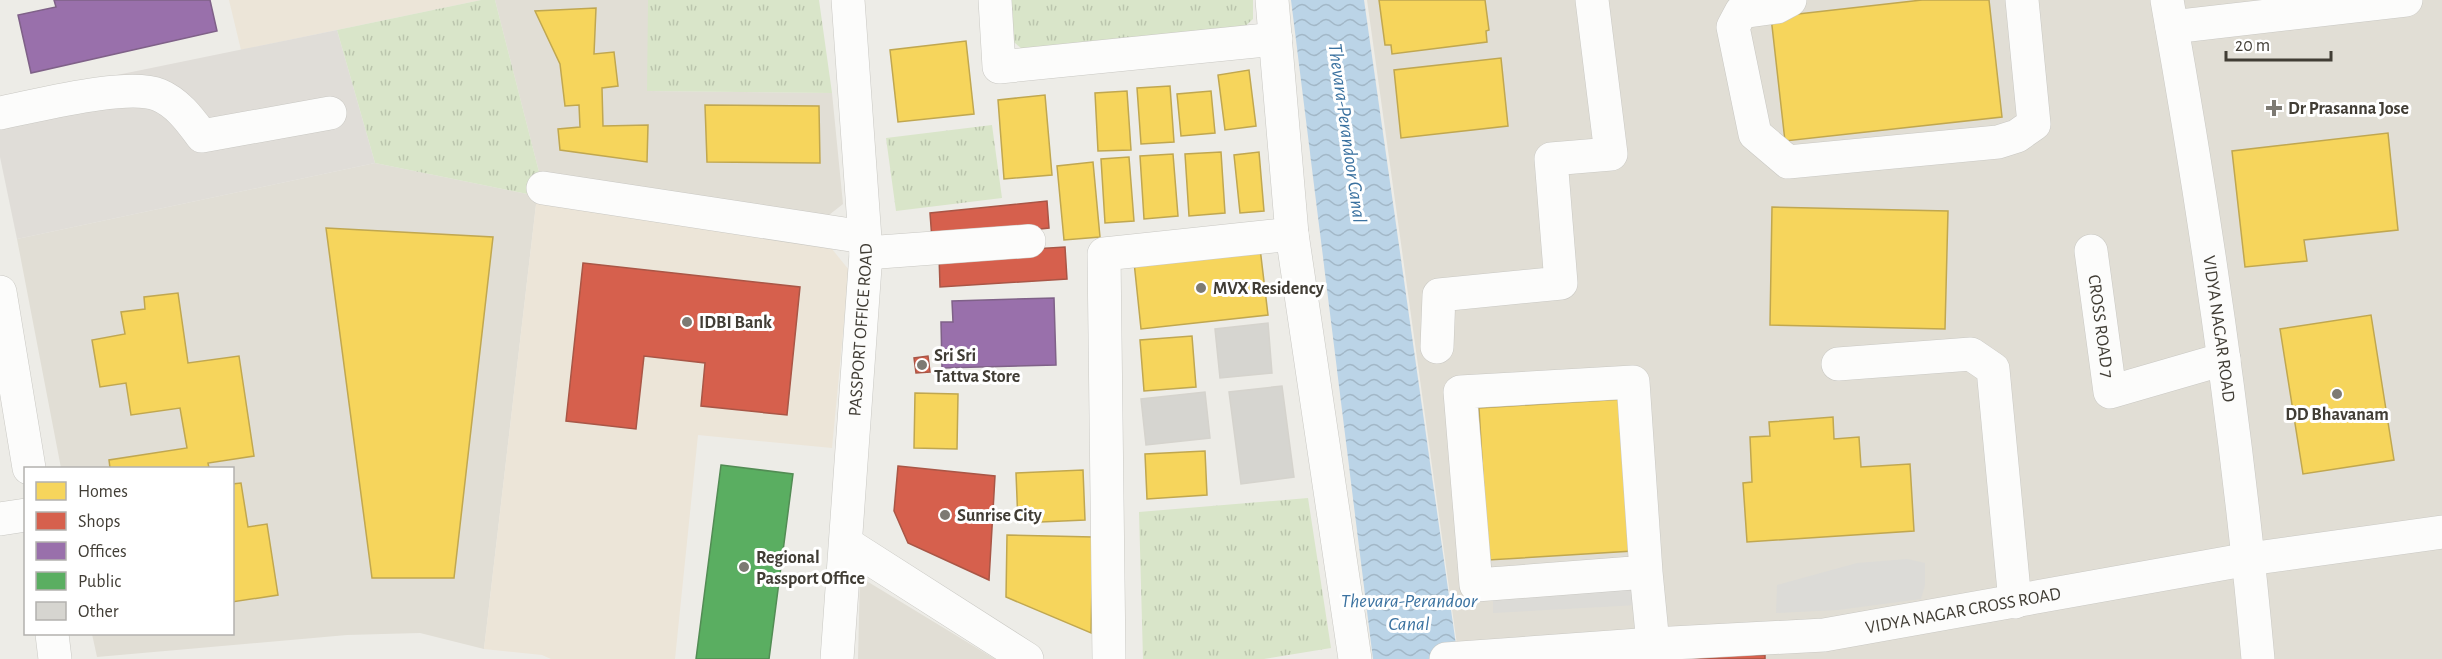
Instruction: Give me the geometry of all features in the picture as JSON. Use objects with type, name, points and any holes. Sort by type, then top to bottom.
[{"type":"street","name":"PASSPORT OFFICE ROAD","points":[[837,659],[847,544],[851,437],[865,245],[848,0]]},
{"type":"street","points":[[994,0],[999,67],[1276,39]]},
{"type":"street","points":[[1272,0],[1292,234],[1355,659]]},
{"type":"street","points":[[1437,346],[1440,295],[1560,283],[1551,159],[1611,154],[1592,0]]},
{"type":"street","points":[[1789,0],[1777,7],[1741,12],[1733,27],[1755,134],[1788,162],[1998,142],[2018,136],[2034,124],[2022,0]]},
{"type":"street","points":[[2170,13],[2406,0]]},
{"type":"street","name":"VIDYA NAGAR ROAD","points":[[2170,13],[2224,359],[2249,559],[2258,659]]},
{"type":"street","points":[[0,113],[131,90],[159,95],[183,111],[202,136],[330,114]]},
{"type":"street","points":[[543,188],[865,245],[1029,241]]},
{"type":"street","points":[[1109,659],[1104,254],[1292,234]]},
{"type":"street","name":"CROSS ROAD 7","points":[[2091,251],[2110,392],[2224,359]]},
{"type":"street","points":[[0,292],[29,467]]},
{"type":"street","points":[[1838,364],[1971,354],[1993,369],[2015,602]]},
{"type":"street","points":[[1646,572],[1476,585],[1460,392],[1633,382],[1653,644]]},
{"type":"street","points":[[0,519],[24,515]]},
{"type":"street","name":"VIDYA NAGAR CROSS ROAD","points":[[1446,659],[1570,654],[1653,644],[1824,635],[2249,559],[2442,532]]},
{"type":"street","points":[[847,544],[1027,659]]},
{"type":"street","points":[[52,635],[55,659]]},
{"type":"shaded area","points":[[229,0],[481,0],[241,50]]},
{"type":"shaded area","points":[[495,0],[648,0],[648,91],[832,93],[843,204],[820,222],[539,172]]},
{"type":"shaded area","points":[[1367,0],[2442,0],[2442,659],[1459,659]]},
{"type":"shaded area","points":[[337,30],[375,163],[17,239],[0,157],[0,99]]},
{"type":"shaded area","points":[[375,163],[537,196],[484,649],[420,633],[347,635],[97,657],[92,635],[234,635],[234,467],[61,467],[17,239]]},
{"type":"shaded area","points":[[537,196],[832,249],[849,270],[832,448],[698,435],[675,659],[551,659],[542,655],[484,649]]},
{"type":"shaded area","points":[[1907,559],[1925,563],[1925,585],[1921,599],[1838,610],[1776,613],[1777,585],[1857,563]]},
{"type":"shaded area","points":[[1635,573],[1638,605],[1493,613],[1493,584]]},
{"type":"shaded area","points":[[860,577],[995,659],[858,659]]},
{"type":"green space","points":[[481,0],[495,0],[539,172],[537,196],[375,163],[337,30]]},
{"type":"green space","points":[[648,0],[819,0],[832,93],[647,91]]},
{"type":"green space","points":[[1008,0],[1253,0],[1253,19],[1238,33],[1026,52],[1010,39]]},
{"type":"green space","points":[[992,125],[1002,198],[896,211],[886,138]]},
{"type":"green space","points":[[1308,498],[1331,648],[1264,659],[1143,659],[1139,512]]},
{"type":"water","name":"Thevara-Perandoor Canal","points":[[1291,0],[1364,0],[1458,659],[1373,659]]},
{"type":"building: Homes","points":[[1379,0],[1485,0],[1489,30],[1486,31],[1487,42],[1392,54],[1391,45],[1385,45]]},
{"type":"building: Homes","points":[[1922,0],[1989,0],[2002,117],[1785,141],[1771,17]]},
{"type":"building: Homes","points":[[596,8],[594,54],[614,52],[618,86],[602,88],[603,126],[648,125],[647,162],[560,150],[558,129],[580,127],[579,105],[565,106],[560,64],[535,11]]},
{"type":"building: Homes","points":[[966,41],[974,114],[898,122],[890,50]]},
{"type":"building: Homes","points":[[1501,58],[1508,126],[1401,138],[1394,70]]},
{"type":"building: Homes","points":[[1249,70],[1256,126],[1225,130],[1218,75]]},
{"type":"building: Homes","points":[[1170,86],[1174,142],[1141,144],[1137,88]]},
{"type":"building: Homes","points":[[1127,91],[1131,150],[1098,151],[1095,93]]},
{"type":"building: Homes","points":[[1211,91],[1215,133],[1181,136],[1177,94]]},
{"type":"building: Homes","points":[[1045,95],[1052,175],[1004,179],[998,100]]},
{"type":"building: Homes","points":[[705,105],[819,106],[820,163],[707,162]]},
{"type":"building: Homes","points":[[2388,133],[2398,230],[2304,240],[2307,261],[2245,267],[2232,151]]},
{"type":"building: Homes","points":[[1221,152],[1225,213],[1189,216],[1185,154]]},
{"type":"building: Homes","points":[[1259,152],[1264,211],[1240,213],[1234,155]]},
{"type":"building: Homes","points":[[1173,154],[1178,216],[1144,219],[1140,156]]},
{"type":"building: Homes","points":[[1129,157],[1134,221],[1105,223],[1101,159]]},
{"type":"building: Homes","points":[[1093,162],[1100,237],[1064,240],[1057,166]]},
{"type":"building: Homes","points":[[1772,207],[1948,211],[1945,329],[1770,325]]},
{"type":"building: Homes","points":[[326,228],[493,237],[454,578],[372,578]]},
{"type":"building: Homes","name":"MVX Residency","points":[[1260,248],[1268,315],[1141,329],[1134,262]]},
{"type":"building: Homes","points":[[178,293],[188,363],[239,356],[254,456],[208,463],[209,467],[110,467],[109,460],[187,448],[180,408],[131,415],[126,383],[100,387],[92,340],[125,334],[121,312],[145,309],[144,297]]},
{"type":"building: Homes","name":"DD Bhavanam","points":[[2371,315],[2394,460],[2303,474],[2280,329]]},
{"type":"building: Homes","points":[[1192,336],[1196,387],[1144,391],[1140,340]]},
{"type":"building: Homes","points":[[915,393],[958,394],[957,449],[914,448]]},
{"type":"building: Homes","points":[[1624,399],[1633,551],[1488,560],[1479,408]]},
{"type":"building: Homes","points":[[1833,417],[1834,439],[1859,437],[1861,467],[1910,464],[1914,531],[1747,542],[1743,483],[1752,482],[1750,437],[1770,436],[1769,422]]},
{"type":"building: Homes","points":[[1205,451],[1207,495],[1147,499],[1145,454]]},
{"type":"building: Homes","points":[[1083,470],[1085,520],[1018,523],[1016,473]]},
{"type":"building: Homes","points":[[241,483],[248,527],[267,524],[278,595],[234,602],[234,484]]},
{"type":"building: Homes","points":[[1007,535],[1093,537],[1091,633],[1006,597]]},
{"type":"building: Shops","points":[[1047,201],[1049,228],[932,240],[930,213]]},
{"type":"building: Shops","points":[[1065,247],[1067,279],[940,287],[939,255]]},
{"type":"building: Shops","name":"IDBI Bank","points":[[583,263],[800,287],[787,415],[701,406],[705,363],[644,356],[636,429],[566,421]]},
{"type":"building: Shops","name":"Sri Sri Tattva Store","points":[[928,356],[930,372],[916,373],[914,358]]},
{"type":"building: Shops","points":[[898,466],[995,476],[989,580],[908,543],[894,511]]},
{"type":"building: Shops","points":[[1765,655],[1765,659],[1691,659],[1691,656]]},
{"type":"building: Offices","points":[[54,0],[210,0],[217,31],[31,73],[18,15],[56,7]]},
{"type":"building: Offices","points":[[1054,298],[1056,365],[942,368],[941,322],[953,322],[952,301]]},
{"type":"building: Public","name":"Regional Passport Office","points":[[721,465],[793,474],[769,659],[696,659]]},
{"type":"building: Other","points":[[1268,323],[1272,373],[1220,378],[1215,329]]},
{"type":"building: Other","points":[[1282,386],[1294,477],[1241,484],[1229,392]]},
{"type":"building: Other","points":[[1205,392],[1210,438],[1146,445],[1141,399]]},
{"type":"place","name":"Dr Prasanna Jose","points":[[2274,108]]},
{"type":"place","name":"MVX Residency","points":[[1201,288]]},
{"type":"place","name":"IDBI Bank","points":[[687,322]]},
{"type":"place","name":"Sri Sri Tattva Store","points":[[922,365]]},
{"type":"place","name":"DD Bhavanam","points":[[2337,394]]},
{"type":"place","name":"Sunrise City","points":[[945,515]]},
{"type":"place","name":"Regional Passport Office","points":[[744,567]]}]
